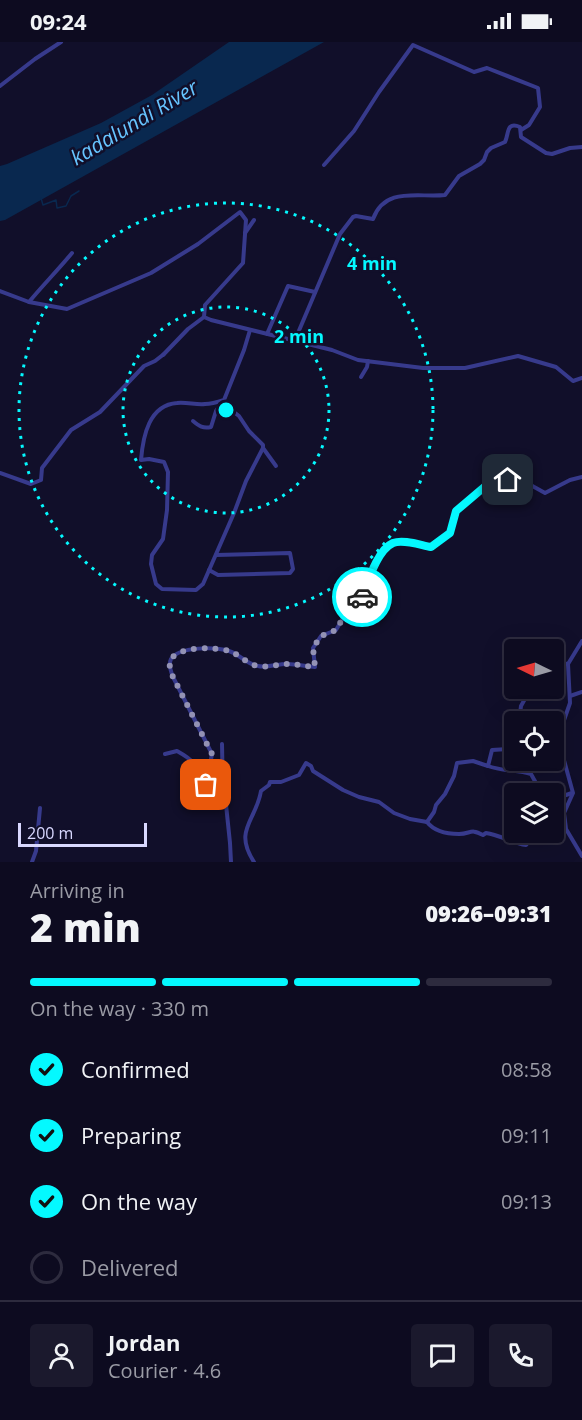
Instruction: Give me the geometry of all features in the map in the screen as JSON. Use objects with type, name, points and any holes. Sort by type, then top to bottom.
[{"type":"street","points":[[0,86],[61,42]]},
{"type":"street","points":[[324,165],[354,131],[378,92],[413,45],[474,72],[487,68],[538,88],[540,107],[529,125],[521,130]]},
{"type":"street","points":[[295,340],[340,234],[353,217],[374,219],[379,208],[401,196],[445,195],[459,176],[480,164],[491,148],[505,142],[510,127],[518,125],[521,130],[520,137],[546,153],[552,154],[582,147]]},
{"type":"street","points":[[0,291],[29,302],[68,309],[151,273],[198,244],[240,212],[246,220],[243,262],[205,305],[204,317],[188,329],[155,362],[144,366],[100,412],[71,430],[42,468],[41,480],[31,484],[0,473]]},
{"type":"street","points":[[245,234],[254,220]]},
{"type":"street","points":[[29,302],[72,253]]},
{"type":"street","points":[[267,334],[288,286],[315,292]]},
{"type":"street","points":[[204,317],[332,350],[358,360],[423,368],[465,368],[518,356],[556,367],[573,381],[582,378]]},
{"type":"street","points":[[193,421],[201,427],[212,427],[216,411],[224,400],[250,330]]},
{"type":"street","points":[[159,357],[164,354]]},
{"type":"street","points":[[361,377],[368,361]]},
{"type":"street","points":[[224,400],[263,445],[276,466]]},
{"type":"street","points":[[224,400],[208,404],[181,402],[161,407],[148,426],[143,440],[141,460],[164,462],[168,472],[163,540],[152,555],[151,564],[156,584],[162,589],[196,590],[203,584],[246,481],[263,448]]},
{"type":"street","points":[[206,785],[212,754],[173,677],[170,668],[172,657],[181,652],[215,648],[230,651],[257,667],[286,664],[315,667],[313,648],[321,636],[336,630],[352,603],[362,597],[382,552],[393,543],[404,542],[431,547],[450,533],[456,511],[489,483],[496,480],[527,483],[545,493],[570,480],[582,477]]},
{"type":"street","points":[[209,570],[218,575],[258,575],[290,573],[292,569],[290,553],[216,555]]},
{"type":"street","points":[[582,641],[568,664],[570,703],[563,723],[562,753],[573,792],[564,813],[566,829],[582,856]]},
{"type":"street","points":[[564,663],[568,664]]},
{"type":"street","points":[[570,696],[582,692]]},
{"type":"street","points":[[222,744],[223,792],[228,819],[231,862]]},
{"type":"street","points":[[488,766],[492,750],[504,749]]},
{"type":"street","points":[[165,754],[177,751],[190,759],[195,765],[197,780],[217,792],[223,792]]},
{"type":"street","points":[[427,822],[445,794],[454,776],[457,763],[473,761],[494,768],[517,770],[531,774],[536,783]]},
{"type":"street","points":[[254,862],[246,847],[245,835],[257,808],[261,791],[270,782],[281,782],[299,775],[306,763],[313,771],[343,790],[358,797],[379,802],[394,813],[427,822],[432,828],[461,834],[475,831],[504,839]]},
{"type":"street","points":[[564,795],[573,792]]},
{"type":"street","points":[[32,862],[36,851],[40,808]]},
{"type":"water","name":"kadalundi River","points":[[229,42],[324,42],[0,221],[0,166],[101,123],[152,95]]},
{"type":"waterway","points":[[41,198],[43,205],[56,200],[57,208],[66,206],[71,196],[79,191]]},
{"type":"way so far","points":[[206,785],[212,754],[173,677],[170,668],[172,657],[181,652],[215,648],[230,651],[257,667],[286,664],[315,667],[313,648],[321,636],[336,630],[352,603],[362,597]]},
{"type":"route","points":[[362,597],[382,552],[393,543],[404,542],[431,547],[450,533],[456,511],[489,483],[496,480],[508,480]]}]
